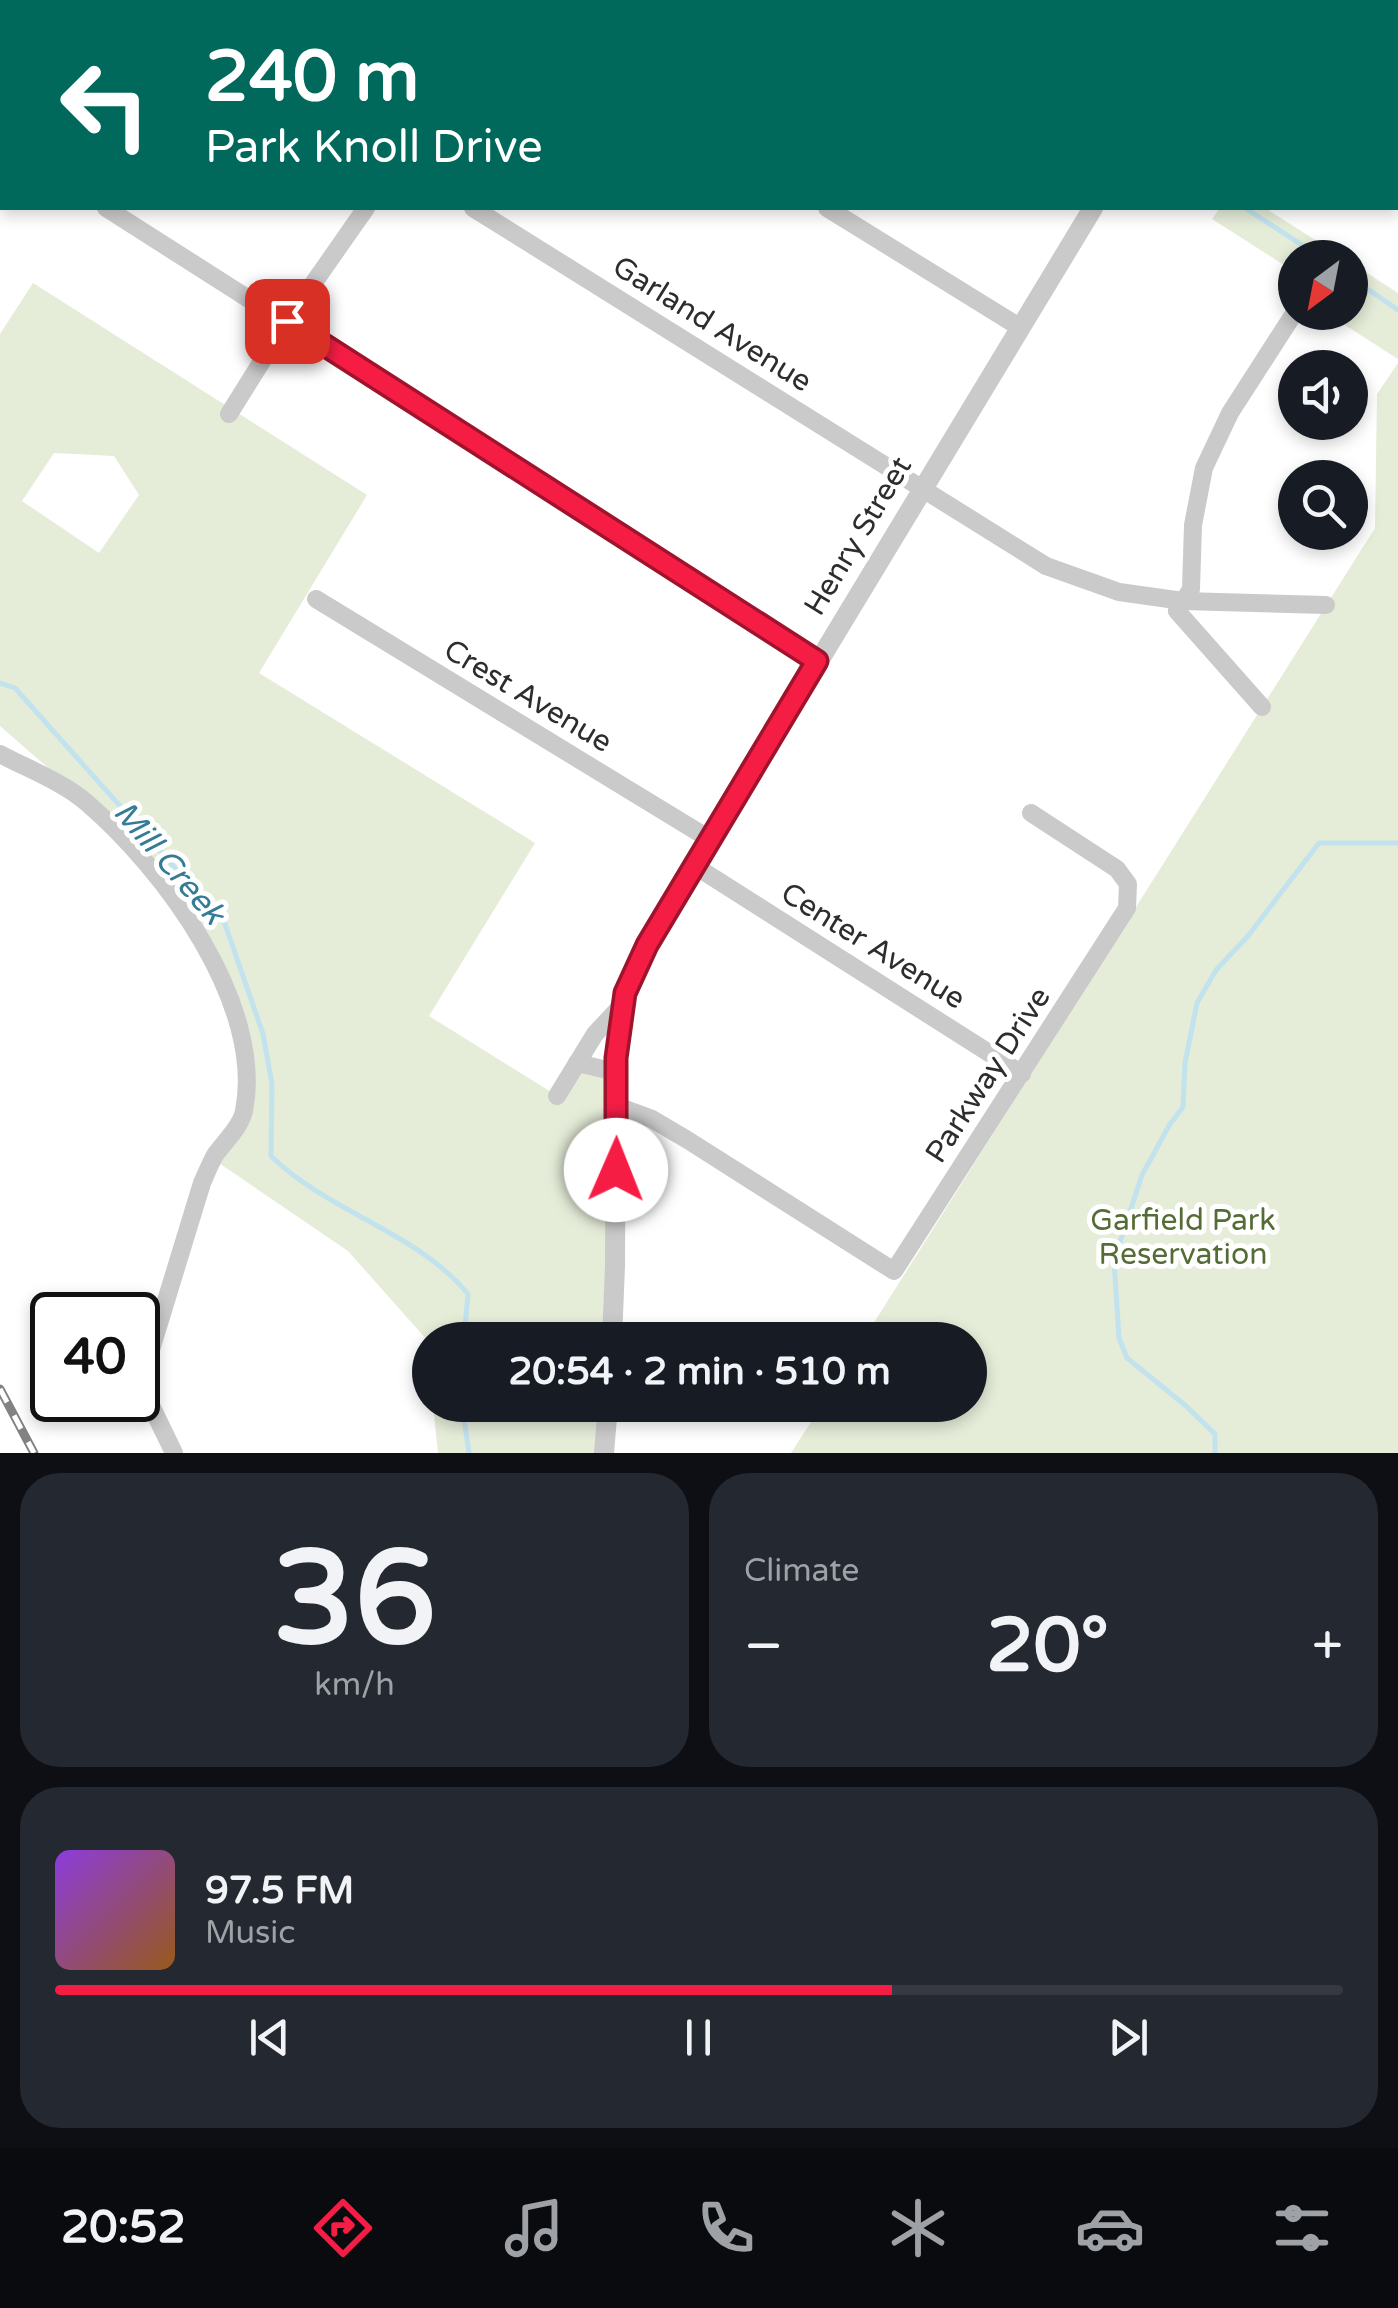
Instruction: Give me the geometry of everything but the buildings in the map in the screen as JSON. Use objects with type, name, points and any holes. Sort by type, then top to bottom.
[{"type":"street","points":[[109,210],[817,661]]},
{"type":"street","points":[[229,414],[287,321],[365,210]]},
{"type":"street","name":"Garland Avenue","points":[[475,210],[1046,566],[1119,592],[1183,601],[1326,606]]},
{"type":"street","points":[[830,210],[1022,328]]},
{"type":"street","name":"Henry Street","points":[[612,1322],[616,1072],[625,993],[647,945],[1092,210]]},
{"type":"street","points":[[1262,706],[1177,611],[1190,589],[1193,525],[1204,468],[1230,412],[1283,330]]},
{"type":"street","name":"Crest Avenue","points":[[316,600],[711,840]]},
{"type":"street","points":[[0,754],[84,800],[160,876],[208,954],[234,1008],[248,1070],[243,1115],[213,1158],[202,1183],[146,1366],[144,1390],[174,1453]]},
{"type":"street","name":"Parkway Drive","points":[[617,1106],[686,1139],[894,1271],[1127,908],[1128,884],[1117,869],[1030,813]]},
{"type":"street","name":"Center Avenue","points":[[695,866],[1022,1074]]},
{"type":"street","name":"Henry Street","points":[[557,1096],[595,1034],[623,1004]]},
{"type":"street","points":[[577,1063],[616,1072]]},
{"type":"street","points":[[604,1453],[607,1422]]},
{"type":"green space","points":[[1219,210],[1268,210],[1315,240],[1278,240],[1278,261],[1212,219]]},
{"type":"green space","points":[[1368,274],[1398,293],[1398,359],[1353,330],[1368,330]]},
{"type":"green space","points":[[33,283],[367,495],[259,673],[535,843],[429,1016],[556,1095],[577,1063],[616,1072],[612,1322],[412,1323],[348,1251],[213,1159],[243,1115],[234,1008],[160,876],[85,800],[0,726],[0,334]],"holes":[[[54,453],[114,456],[139,495],[99,553],[22,501]]]},
{"type":"green space","name":"Garfield Park Reservation","points":[[1398,363],[1398,1453],[791,1453],[811,1422],[987,1422],[987,1322],[874,1322],[1361,550],[1368,550],[1368,539],[1375,528],[1377,394]]},
{"type":"green space","points":[[435,1422],[607,1422],[604,1453],[438,1453]]},
{"type":"waterway","points":[[1248,210],[1294,240]]},
{"type":"waterway","points":[[1368,289],[1398,310]]},
{"type":"waterway","name":"Mill Creek","points":[[0,683],[15,688],[225,924],[263,1034],[272,1084],[271,1156],[319,1192],[424,1254],[447,1273],[468,1294],[466,1322]]},
{"type":"waterway","points":[[1215,1453],[1215,1434],[1127,1358],[1119,1338],[1114,1260],[1142,1175],[1183,1107],[1185,1063],[1197,1003],[1216,970],[1248,936],[1319,843],[1398,843]]},
{"type":"waterway","name":"Mill Creek","points":[[464,1422],[469,1453]]},
{"type":"railway","points":[[0,1389],[34,1453]]},
{"type":"route","points":[[287,321],[817,661],[647,945],[625,993],[616,1058],[616,1170]]}]
